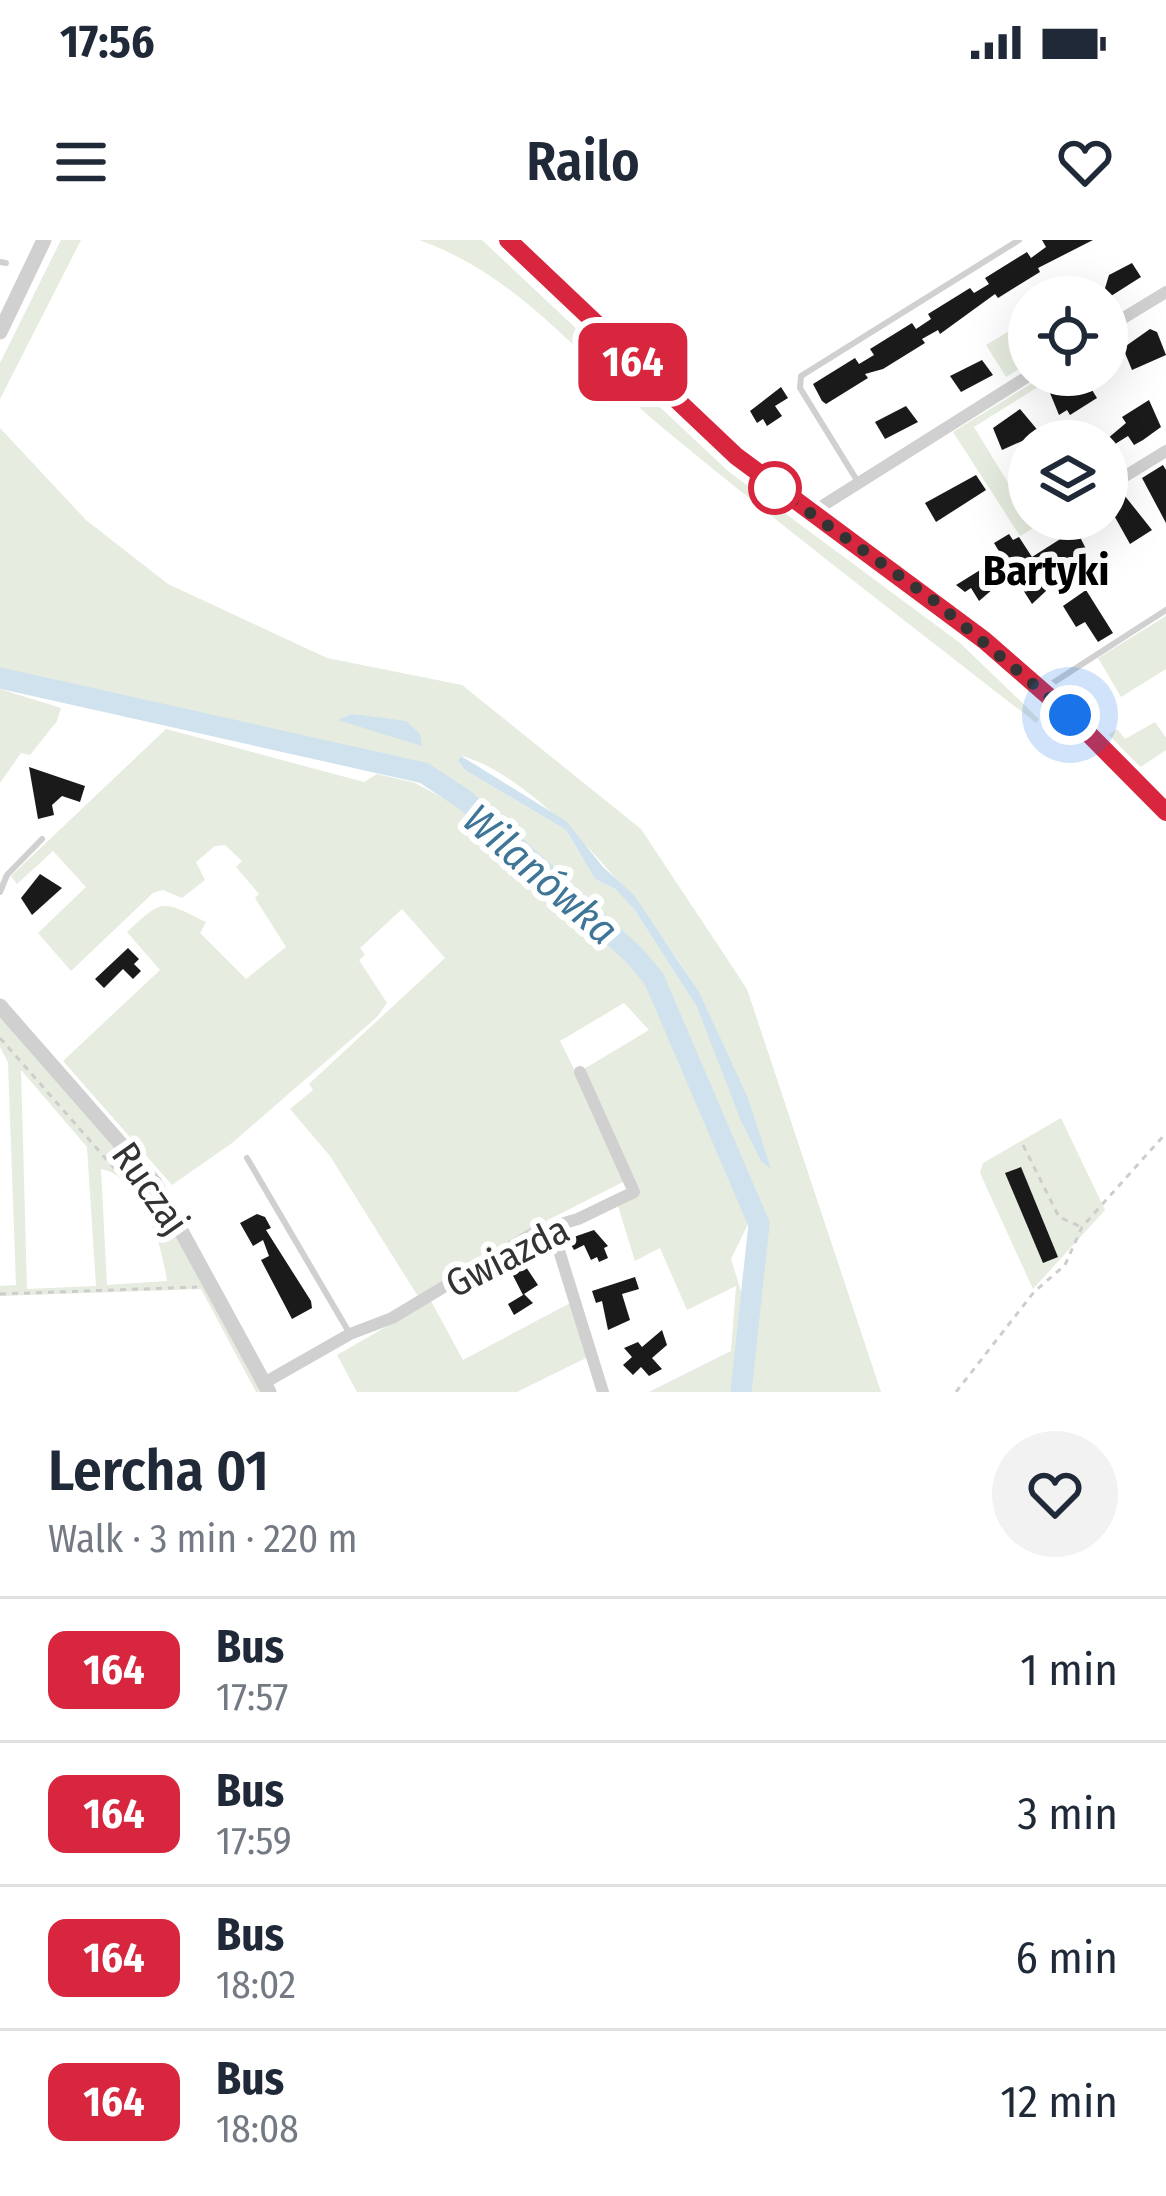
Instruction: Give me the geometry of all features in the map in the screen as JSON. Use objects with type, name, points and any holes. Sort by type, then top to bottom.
[{"type":"street","points":[[0,332],[44,240]]},
{"type":"street","points":[[508,240],[666,394],[811,513],[932,599],[1042,691],[1166,812]]},
{"type":"street","points":[[1128,315],[1166,292]]},
{"type":"street","points":[[811,513],[1008,389]]},
{"type":"street","points":[[1128,474],[1166,452]]},
{"type":"street","name":"Ruczaj","points":[[0,1006],[151,1177],[267,1387]]},
{"type":"street","name":"Gwiazda","points":[[267,1387],[350,1334],[392,1318],[537,1231],[635,1190],[580,1072]]},
{"type":"street","points":[[552,1228],[603,1392]]},
{"type":"lane","points":[[858,482],[800,388],[801,376],[1019,240]]},
{"type":"lane","points":[[1042,691],[1166,610]]},
{"type":"lane","points":[[0,892],[7,875],[42,839]]},
{"type":"lane","points":[[247,1158],[350,1334]]},
{"type":"path","points":[[0,1038],[160,1221]]},
{"type":"path","points":[[956,1392],[1034,1292],[1065,1264],[1082,1227],[1166,1133]]},
{"type":"path","points":[[1023,1145],[1059,1216],[1082,1227]]},
{"type":"path","points":[[0,1294],[198,1287],[188,1271]]},
{"type":"shaded area","points":[[61,240],[81,240],[0,399],[0,363]]},
{"type":"shaded area","points":[[419,240],[482,240],[728,471],[960,643],[1039,719],[1036,723],[663,428],[519,297],[489,275]]},
{"type":"shaded area","points":[[1008,332],[1008,376],[1006,377],[986,345]]},
{"type":"shaded area","points":[[1011,396],[1023,396],[974,427],[1008,483],[1008,517],[953,432]]},
{"type":"shaded area","points":[[0,428],[86,520],[168,584],[327,658],[462,685],[641,829],[747,989],[881,1392],[649,1392],[731,1351],[736,1286],[687,1310],[660,1248],[635,1261],[617,1203],[640,1192],[584,1069],[649,1030],[624,1003],[560,1041],[626,1173],[623,1182],[544,1222],[419,1298],[330,1156],[290,1109],[313,1090],[309,1084],[445,958],[402,909],[360,948],[365,955],[359,960],[387,1003],[377,1017],[232,1143],[172,1185],[63,1061],[160,970],[127,932],[156,908],[171,907],[206,922],[200,933],[246,979],[286,947],[255,898],[259,894],[236,867],[242,861],[225,845],[215,846],[196,862],[205,880],[182,898],[163,890],[153,893],[71,971],[38,933],[86,887],[53,851],[17,884],[11,876],[166,729],[364,782],[377,774],[415,783],[460,807],[532,879],[647,980],[751,1218],[731,1259],[746,1307],[741,1359],[750,1360],[763,1222],[660,974],[470,797],[418,767],[0,669]],"holes":[[[462,756],[493,769],[560,820],[624,888],[694,985],[734,1067],[723,1069],[697,1007],[634,909],[615,889],[595,879],[566,830],[465,770],[458,761]]]},
{"type":"shaded area","points":[[1166,616],[1166,669],[1121,697],[1098,658]]},
{"type":"shaded area","points":[[0,689],[61,708],[57,721],[30,755],[21,753],[0,783]]},
{"type":"shaded area","points":[[1155,722],[1166,738],[1166,750],[1136,770],[1105,737],[1117,729],[1125,739]]},
{"type":"shaded area","points":[[0,1014],[147,1178],[264,1392],[256,1392],[201,1289],[0,1296],[0,1286],[16,1285],[8,1062],[0,1047]],"holes":[[[21,1070],[87,1147],[96,1286],[27,1289]],[[101,1169],[116,1175],[139,1198],[155,1232],[167,1281],[107,1285]]]},
{"type":"shaded area","points":[[1061,1118],[1105,1210],[1033,1289],[980,1173],[983,1163]]},
{"type":"shaded area","points":[[431,1301],[463,1360],[570,1303],[588,1357],[517,1392],[357,1392],[337,1355]]},
{"type":"water","points":[[352,714],[406,721],[420,734],[422,746],[338,720]]},
{"type":"water","points":[[461,756],[566,821],[603,867],[634,895],[699,992],[748,1098],[771,1169],[761,1161],[741,1121],[697,1007],[634,909],[615,889],[595,879],[566,830],[465,770],[458,761]]},
{"type":"building","points":[[1042,240],[1093,240],[1038,268],[1040,272],[1034,276],[1008,276],[1008,292],[998,298],[995,294],[940,334],[938,330],[883,369],[865,374],[868,378],[826,404],[822,401],[813,384],[855,358],[859,364],[874,355],[870,349],[912,323],[916,329],[931,319],[928,314],[970,288],[974,293],[989,284],[985,278],[1027,252],[1031,258],[1046,247]]},
{"type":"building","points":[[1132,263],[1141,277],[1128,285],[1128,276],[1109,275]]},
{"type":"building","points":[[1150,329],[1157,332],[1166,355],[1132,370],[1128,344]]},
{"type":"building","points":[[982,360],[993,375],[961,392],[950,376]]},
{"type":"building","points":[[781,387],[788,398],[775,406],[782,416],[767,426],[763,419],[757,423],[750,411]]},
{"type":"building","points":[[1051,396],[1097,398],[1070,415],[1067,410],[1059,415]]},
{"type":"building","points":[[1149,400],[1161,427],[1134,445],[1128,436],[1128,420],[1122,417]]},
{"type":"building","points":[[906,406],[918,422],[885,439],[875,422]]},
{"type":"building","points":[[1020,409],[1029,420],[1008,420],[1008,447],[1002,450],[993,428]]},
{"type":"building","points":[[1163,465],[1166,470],[1166,523],[1142,478]]},
{"type":"building","points":[[976,475],[986,490],[936,522],[925,503]]},
{"type":"building","points":[[1128,500],[1152,530],[1130,544],[1128,540]]},
{"type":"building","points":[[1008,535],[1008,540],[1021,540],[1032,557],[1059,540],[1082,540],[1093,563],[1080,571],[1075,564],[1042,583],[1046,591],[1032,604],[1018,582],[1007,577],[979,601],[971,588],[965,592],[956,585],[985,567],[989,573],[1006,563],[994,543]]},
{"type":"building","points":[[1086,590],[1113,633],[1098,642],[1085,622],[1076,627],[1063,606]]},
{"type":"building","points":[[29,767],[85,786],[80,802],[62,796],[52,805],[54,815],[38,819]]},
{"type":"building","points":[[40,874],[62,888],[32,915],[21,898]]},
{"type":"building","points":[[128,948],[139,959],[134,964],[141,971],[133,979],[123,969],[104,988],[95,979]]},
{"type":"building","points":[[1021,1167],[1058,1257],[1043,1263],[1005,1173]]},
{"type":"building","points":[[257,1214],[265,1217],[271,1228],[266,1230],[311,1301],[312,1308],[292,1319],[261,1260],[269,1256],[263,1240],[253,1246],[240,1223]]},
{"type":"building","points":[[594,1230],[608,1246],[604,1248],[608,1258],[599,1262],[597,1257],[591,1260],[584,1245],[574,1250],[568,1239]]},
{"type":"building","points":[[518,1255],[538,1285],[524,1294],[533,1303],[514,1315],[508,1304],[523,1295],[506,1262]]},
{"type":"building","points":[[635,1277],[639,1289],[622,1294],[630,1320],[608,1330],[602,1301],[596,1303],[592,1291]]},
{"type":"building","points":[[662,1330],[667,1345],[652,1358],[662,1369],[649,1376],[641,1367],[633,1375],[623,1365],[632,1357],[624,1348],[638,1342],[642,1347]]},
{"type":"waterway","name":"Wilanówka","points":[[0,678],[424,773],[465,800],[636,957],[654,979],[759,1224],[741,1392]]},
{"type":"bus line","name":"164","points":[[508,240],[736,456],[984,640],[1070,715],[1166,812]]},
{"type":"district","name":"Bartyki","points":[[1046,570]]},
{"type":"route","points":[[775,488],[932,599],[1070,715]]}]
